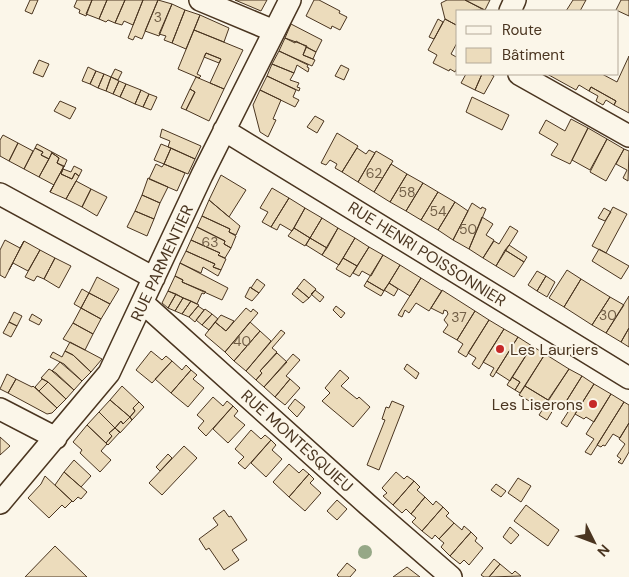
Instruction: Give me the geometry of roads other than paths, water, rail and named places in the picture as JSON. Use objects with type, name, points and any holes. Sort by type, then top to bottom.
[{"type":"street","points":[[200,0],[274,31]]},
{"type":"street","name":"RUE PARMENTIER","points":[[0,503],[109,373],[224,130],[290,0]]},
{"type":"street","points":[[521,75],[629,136]]},
{"type":"street","name":"RUE HENRI POISSONNIER","points":[[224,130],[629,378]]},
{"type":"street","points":[[0,194],[154,278]]},
{"type":"street","name":"RUE MONTESQUIEU","points":[[143,303],[451,577]]},
{"type":"street","points":[[0,409],[56,438]]},
{"type":"place","name":"Les Lauriers","points":[[500,349]]},
{"type":"place","name":"Les Liserons","points":[[593,404]]}]
